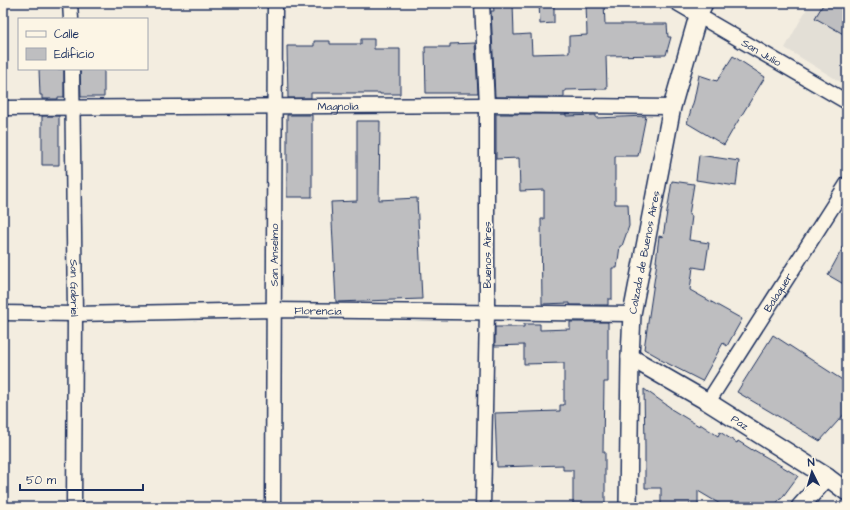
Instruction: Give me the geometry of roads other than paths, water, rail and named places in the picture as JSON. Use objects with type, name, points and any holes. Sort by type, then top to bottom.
[{"type":"street","points":[[70,3],[70,18]]},
{"type":"street","name":"San Anselmo","points":[[273,507],[275,3]]},
{"type":"street","name":"Buenos Aires","points":[[482,3],[487,105],[487,313],[483,507]]},
{"type":"street","name":"San Julio","points":[[677,3],[701,10],[847,102]]},
{"type":"street","name":"Calzada de Buenos Aires","points":[[628,507],[632,314],[672,107],[701,10]]},
{"type":"street","name":"San Gabriel","points":[[72,70],[75,314],[74,507]]},
{"type":"street","name":"Magnolia","points":[[3,108],[487,105],[672,107]]},
{"type":"street","name":"Balaguer","points":[[708,402],[847,184]]},
{"type":"street","name":"Florencia","points":[[3,313],[75,314],[274,310],[632,314]]},
{"type":"street","name":"Paz","points":[[630,357],[708,402],[827,477],[847,492]]},
{"type":"street","points":[[800,507],[827,477]]}]
